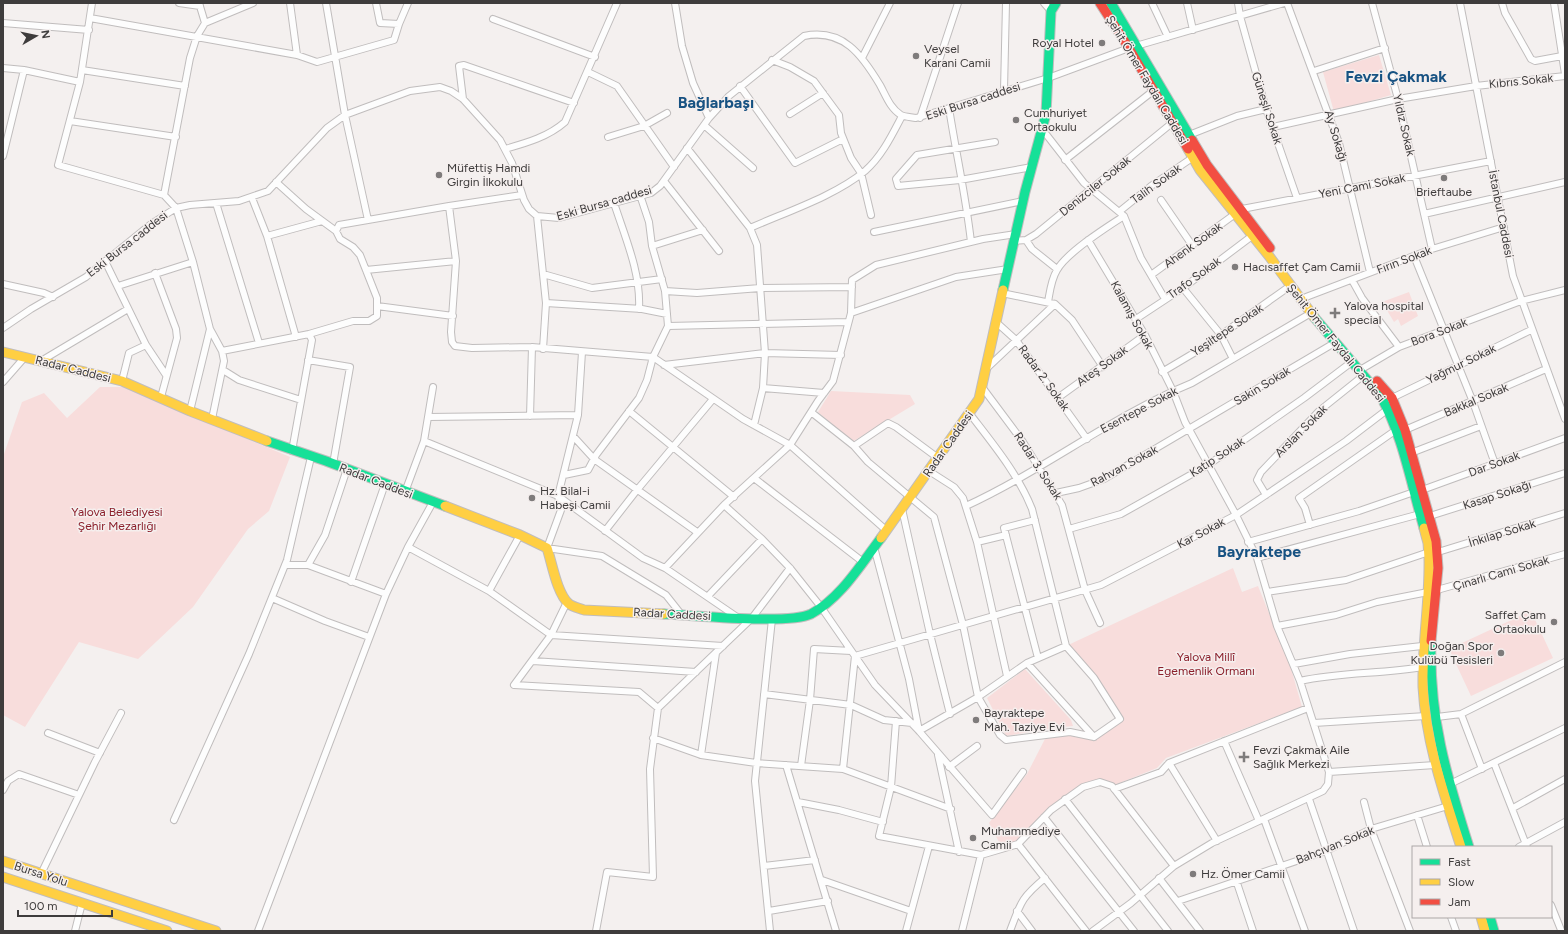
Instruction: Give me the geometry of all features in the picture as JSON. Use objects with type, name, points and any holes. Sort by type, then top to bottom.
[{"type":"main road","points":[[1051,11],[1056,3]]},
{"type":"main road","name":"Şehit Ömer Faydalı Caddesi","points":[[1100,3],[1134,47],[1252,236],[1311,313],[1336,342],[1353,361],[1392,398],[1418,491],[1430,516],[1434,552],[1430,715],[1469,846]]},
{"type":"main road","name":"Şehit Ömer Faydalı Caddesi","points":[[1111,3],[1134,47],[1153,91],[1200,170],[1238,212],[1306,297],[1363,370],[1388,408],[1411,453],[1418,491],[1420,514],[1434,552]]},
{"type":"main road","name":"Radar Caddesi","points":[[567,602],[573,607],[584,610],[772,619],[798,618],[821,607],[835,596],[863,562],[911,498],[979,399],[1023,201],[1046,114],[1051,11]]},
{"type":"main road","name":"Radar Caddesi","points":[[3,352],[122,381],[161,397],[190,412],[212,419],[292,451],[347,469],[520,535],[547,548]]},
{"type":"main road","points":[[547,548],[567,602]]},
{"type":"main road","name":"Şehit Ömer Faydalı Caddesi","points":[[1432,591],[1422,646],[1423,668],[1435,765],[1460,846]]},
{"type":"main road","name":"Bursa Yolu","points":[[3,861],[216,931]]},
{"type":"main road","points":[[3,877],[167,931]]},
{"type":"main road","points":[[1481,918],[1485,931]]},
{"type":"main road","points":[[1490,918],[1494,931]]},
{"type":"street","points":[[92,3],[80,82],[58,165],[164,195],[176,208],[193,262],[210,329],[222,351],[224,361],[212,419]]},
{"type":"street","points":[[179,3],[199,5],[205,23]]},
{"type":"street","points":[[164,195],[190,58],[197,36],[205,23],[245,5],[253,3]]},
{"type":"street","points":[[290,3],[298,55]]},
{"type":"street","points":[[326,3],[345,115],[368,220]]},
{"type":"street","points":[[376,3],[380,23],[399,24]]},
{"type":"street","points":[[90,18],[298,55],[317,62],[394,40],[408,3]]},
{"type":"street","points":[[505,149],[544,136],[556,130],[565,122],[595,57],[617,3]]},
{"type":"street","points":[[675,3],[682,46],[693,83],[709,118]]},
{"type":"street","points":[[862,58],[890,3]]},
{"type":"street","points":[[920,118],[958,3]]},
{"type":"street","points":[[1004,90],[1006,3]]},
{"type":"street","points":[[1044,3],[1051,11]]},
{"type":"street","points":[[1152,3],[1168,37]]},
{"type":"street","points":[[1187,3],[1193,30]]},
{"type":"street","name":"Güneşli Sokak","points":[[1238,3],[1240,16],[1266,109],[1297,198]]},
{"type":"street","name":"Eski Bursa caddesi","points":[[3,328],[31,309],[86,277],[151,224],[176,208],[239,201],[252,198],[268,191],[327,128],[345,115],[410,91],[440,87],[451,91],[463,99],[487,124],[505,149],[517,176],[522,195],[529,209],[537,216],[559,218],[651,193],[664,181],[709,118],[729,96],[772,60],[804,36],[817,34],[828,35],[849,44],[862,58],[892,106],[902,116],[920,118],[1004,90],[1048,78],[1134,47],[1286,3]]},
{"type":"street","name":"Ay Sokağı","points":[[1286,3],[1314,71],[1339,143],[1370,272]]},
{"type":"street","name":"Yıldız Sokak","points":[[1372,3],[1398,99],[1432,248]]},
{"type":"street","name":"İstanbul Caddesi","points":[[1460,3],[1513,276],[1531,330],[1565,419]]},
{"type":"street","points":[[1502,3],[1505,13],[1531,59],[1535,61],[1562,56]]},
{"type":"street","points":[[1554,3],[1565,75]]},
{"type":"street","points":[[493,19],[595,57]]},
{"type":"street","points":[[3,23],[89,30]]},
{"type":"street","points":[[1314,71],[1385,48]]},
{"type":"street","points":[[772,60],[790,67],[814,81],[839,115],[843,139],[851,158],[861,173],[871,215]]},
{"type":"street","points":[[463,99],[459,66],[464,65],[574,103]]},
{"type":"street","points":[[3,68],[24,70],[80,82]]},
{"type":"street","points":[[3,156],[24,70]]},
{"type":"street","points":[[82,70],[185,86]]},
{"type":"street","points":[[588,72],[617,86],[674,167]]},
{"type":"street","name":"Kıbrıs Sokak","points":[[1273,127],[1398,99],[1476,86],[1565,75]]},
{"type":"street","points":[[740,86],[795,163],[843,139]]},
{"type":"street","points":[[1065,160],[1153,91]]},
{"type":"street","points":[[790,114],[824,93]]},
{"type":"street","points":[[949,108],[971,242]]},
{"type":"street","points":[[1189,135],[1237,116],[1266,109]]},
{"type":"street","points":[[608,137],[644,126],[667,113]]},
{"type":"street","points":[[750,228],[843,187],[861,173],[882,151],[902,116]]},
{"type":"street","points":[[70,121],[176,137]]},
{"type":"street","name":"Denizciler Sokak","points":[[852,287],[852,280],[876,265],[971,242],[1015,238],[1026,240],[1036,234],[1172,123]]},
{"type":"street","points":[[704,125],[753,168]]},
{"type":"street","points":[[1042,129],[1065,160],[1091,189],[1122,213],[1141,258],[1165,299]]},
{"type":"street","points":[[995,142],[917,155],[896,179],[898,186],[960,180],[1032,167]]},
{"type":"street","points":[[687,148],[750,228],[758,245],[765,353],[763,388],[754,425]]},
{"type":"street","name":"Talih Sokak","points":[[1058,269],[1088,240],[1122,213],[1151,186],[1192,158]]},
{"type":"street","name":"Yeni Cami Sokak","points":[[1238,212],[1297,198],[1491,161]]},
{"type":"street","points":[[664,181],[719,251]]},
{"type":"street","points":[[222,351],[296,337],[353,321],[368,321],[377,316],[377,298],[360,255],[353,247],[340,239],[336,231],[306,209],[276,182]]},
{"type":"street","points":[[1424,214],[1565,182]]},
{"type":"street","points":[[336,231],[339,226],[368,220],[522,195]]},
{"type":"street","points":[[564,475],[588,470],[594,459],[639,398],[654,357],[668,326],[665,291],[652,246],[649,222],[640,196]]},
{"type":"street","points":[[252,198],[267,236],[296,337]]},
{"type":"street","points":[[1161,200],[1192,245]]},
{"type":"street","points":[[874,232],[967,211],[1023,201]]},
{"type":"street","points":[[216,203],[259,343]]},
{"type":"street","points":[[614,203],[630,252],[640,296],[639,309]]},
{"type":"street","points":[[449,206],[456,261],[451,332],[452,342],[456,346],[472,348],[532,347],[654,357],[713,399],[754,425],[790,444],[887,531]]},
{"type":"street","name":"Ahenk Sokak","points":[[1151,275],[1238,212]]},
{"type":"street","points":[[537,216],[546,303],[543,349]]},
{"type":"street","points":[[267,236],[322,221]]},
{"type":"street","name":"Fırın Sokak","points":[[1306,297],[1432,248],[1504,226]]},
{"type":"street","points":[[652,246],[703,230]]},
{"type":"street","name":"Trafo Sokak","points":[[1136,319],[1183,288],[1252,236]]},
{"type":"street","points":[[987,368],[1051,303],[1051,285],[1058,269],[1032,248],[1026,240]]},
{"type":"street","name":"Kalamış Sokak","points":[[1088,240],[1145,335],[1162,372],[1173,391],[1189,430],[1236,515],[1256,558],[1277,626],[1294,664],[1329,772]]},
{"type":"street","points":[[1414,256],[1457,366],[1473,402],[1495,464]]},
{"type":"street","points":[[105,261],[146,344],[166,375]]},
{"type":"street","points":[[366,270],[456,261]]},
{"type":"street","points":[[118,286],[193,262]]},
{"type":"street","points":[[851,313],[956,277],[1008,269]]},
{"type":"street","points":[[155,274],[176,329],[177,338],[161,397]]},
{"type":"street","points":[[543,274],[592,288],[662,278]]},
{"type":"street","points":[[1352,280],[1362,298],[1399,347]]},
{"type":"street","points":[[3,284],[44,293],[52,297]]},
{"type":"street","name":"Yeşiltepe Sokak","points":[[1162,372],[1220,335],[1290,286]]},
{"type":"street","points":[[665,291],[697,293],[760,288],[852,287],[851,313],[841,356],[833,380],[790,444],[724,505],[697,532],[665,568]]},
{"type":"street","points":[[1183,288],[1220,335],[1233,359]]},
{"type":"street","name":"Bora Sokak","points":[[1363,370],[1399,347],[1521,301],[1565,290]]},
{"type":"street","points":[[1002,293],[1051,303],[1072,320],[1103,367]]},
{"type":"street","points":[[546,303],[639,309],[667,314]]},
{"type":"street","points":[[377,306],[453,316]]},
{"type":"street","points":[[41,362],[128,308]]},
{"type":"street","name":"Esentepe Sokak","points":[[966,506],[1017,480],[1087,438],[1173,391],[1192,383],[1311,313]]},
{"type":"street","points":[[668,326],[848,322]]},
{"type":"street","name":"Radar 2. Sokak","points":[[996,322],[1016,340],[1059,397],[1087,438]]},
{"type":"street","points":[[190,412],[210,329]]},
{"type":"street","name":"Yağmur Sokak","points":[[1392,398],[1531,330]]},
{"type":"street","points":[[292,451],[312,340],[309,334]]},
{"type":"street","name":"Ateş Sokak","points":[[1059,397],[1103,367],[1145,335]]},
{"type":"street","name":"Sakin Sokak","points":[[1189,430],[1336,342]]},
{"type":"street","points":[[122,381],[129,353],[146,344]]},
{"type":"street","points":[[530,416],[532,347]]},
{"type":"street","points":[[582,352],[578,415],[558,496],[561,510],[547,548],[602,556],[666,595],[681,614]]},
{"type":"street","points":[[664,365],[765,353],[841,356]]},
{"type":"street","points":[[3,382],[24,358]]},
{"type":"street","points":[[308,360],[350,367],[333,464]]},
{"type":"street","name":"Katip Sokak","points":[[1069,529],[1121,514],[1208,465],[1304,398],[1353,361]]},
{"type":"street","name":"Bakkal Sokak","points":[[1310,525],[1305,508],[1298,498],[1400,430],[1473,402],[1546,369]]},
{"type":"street","points":[[223,370],[239,380],[301,400]]},
{"type":"street","name":"Arslan Sokak","points":[[1266,495],[1256,480],[1261,472],[1319,411],[1363,370]]},
{"type":"street","points":[[405,492],[424,441],[433,387]]},
{"type":"street","name":"Radar 3. Sokak","points":[[982,387],[1056,493],[1062,505],[1085,590],[1100,623]]},
{"type":"street","points":[[763,388],[824,393]]},
{"type":"street","points":[[605,531],[713,399]]},
{"type":"street","name":"Kar Sokak","points":[[810,700],[814,649],[853,653],[900,643],[993,615],[1085,590],[1101,584],[1236,515],[1346,441],[1388,408]]},
{"type":"street","points":[[629,411],[734,497]]},
{"type":"street","points":[[811,412],[854,446],[868,462],[934,517],[963,624],[978,697],[1000,735],[1006,740],[1070,732],[1094,737],[1120,719],[1094,678],[1066,646],[1034,520],[1024,490],[996,448],[970,414]]},
{"type":"street","points":[[428,417],[578,415]]},
{"type":"street","points":[[854,446],[888,423],[896,427],[938,458]]},
{"type":"street","points":[[1411,453],[1481,426]]},
{"type":"street","name":"Rahvan Sokak","points":[[1056,493],[1079,488],[1104,479],[1189,430]]},
{"type":"street","points":[[573,436],[594,459],[697,532]]},
{"type":"street","name":"Dar Sokak","points":[[1248,542],[1359,511],[1565,438]]},
{"type":"street","points":[[424,441],[558,496],[642,558],[665,568],[737,617]]},
{"type":"street","points":[[174,820],[249,654],[285,566],[311,457]]},
{"type":"street","points":[[308,565],[325,535],[347,469]]},
{"type":"street","points":[[929,471],[954,487],[963,498],[977,542],[1007,676]]},
{"type":"street","name":"Kasap Sokağı","points":[[1430,516],[1565,473]]},
{"type":"street","points":[[754,478],[863,562]]},
{"type":"street","points":[[351,582],[385,484]]},
{"type":"street","points":[[258,931],[386,594],[408,547],[433,502]]},
{"type":"street","points":[[724,505],[762,539],[790,568],[821,607],[876,685],[919,731],[938,755],[992,815],[1004,801],[1023,772]]},
{"type":"street","points":[[902,508],[930,634],[950,714]]},
{"type":"street","name":"İnkılap Sokak","points":[[1267,592],[1346,580],[1565,513]]},
{"type":"street","points":[[1256,558],[1420,514]]},
{"type":"street","points":[[1034,520],[1004,528],[1038,658]]},
{"type":"street","points":[[489,591],[520,535]]},
{"type":"street","points":[[977,542],[1006,535]]},
{"type":"street","points":[[708,596],[762,539]]},
{"type":"street","points":[[408,547],[489,591],[551,635],[723,646]]},
{"type":"street","points":[[874,547],[900,643],[919,731]]},
{"type":"street","name":"Çınarlı Cami Sokak","points":[[1277,626],[1336,615],[1377,602],[1432,591],[1565,554]]},
{"type":"street","points":[[285,566],[308,565],[386,594]]},
{"type":"street","points":[[596,931],[607,872],[652,877],[650,769],[658,708],[752,618],[790,568]]},
{"type":"street","points":[[272,598],[369,638]]},
{"type":"street","points":[[567,602],[551,635],[514,685],[639,692],[658,708]]},
{"type":"street","points":[[770,931],[756,796],[756,763],[772,619]]},
{"type":"street","points":[[919,731],[978,697],[1027,663],[1066,646]]},
{"type":"street","points":[[1294,664],[1350,654],[1422,646]]},
{"type":"street","points":[[701,754],[716,653]]},
{"type":"street","points":[[843,768],[851,705],[853,653]]},
{"type":"street","points":[[533,661],[696,672]]},
{"type":"street","points":[[1314,723],[1430,715],[1437,717],[1461,714],[1565,662]]},
{"type":"street","points":[[1027,663],[1094,737]]},
{"type":"street","points":[[1300,681],[1319,676],[1402,671],[1423,668]]},
{"type":"street","points":[[764,694],[851,705],[884,720],[912,724]]},
{"type":"street","points":[[801,766],[810,700]]},
{"type":"street","points":[[1114,789],[1161,772],[1169,763],[1308,708]]},
{"type":"street","points":[[41,874],[100,753],[122,713]]},
{"type":"street","points":[[1461,714],[1482,769]]},
{"type":"street","points":[[896,721],[891,787],[879,836],[981,855],[1018,844],[1044,817],[1065,799],[1083,787],[1100,782],[1112,786],[1174,866]]},
{"type":"street","points":[[1450,784],[1565,728]]},
{"type":"street","points":[[48,733],[100,753]]},
{"type":"street","points":[[653,738],[701,754],[756,763],[843,768],[951,809]]},
{"type":"street","points":[[1224,741],[1262,820],[1304,931]]},
{"type":"street","points":[[949,767],[977,746]]},
{"type":"street","points":[[938,755],[951,809],[959,852]]},
{"type":"street","points":[[1169,763],[1217,841]]},
{"type":"street","points":[[1494,763],[1527,845],[1565,822]]},
{"type":"street","points":[[786,765],[822,880],[836,931]]},
{"type":"street","points":[[1093,931],[1139,896],[1174,866],[1217,841],[1323,792],[1328,784],[1329,772],[1435,765]]},
{"type":"street","points":[[3,790],[8,781],[19,774],[79,795]]},
{"type":"street","points":[[1513,808],[1565,779]]},
{"type":"street","points":[[1065,799],[1139,896],[1168,931]]},
{"type":"street","points":[[1309,799],[1354,931]]},
{"type":"street","points":[[798,802],[839,810],[882,822]]},
{"type":"street","points":[[1364,802],[1371,829],[1410,931]]},
{"type":"street","name":"Bahçıvan Sokak","points":[[1178,901],[1236,880],[1326,851],[1371,829],[1448,806]]},
{"type":"street","points":[[1417,815],[1427,846]]},
{"type":"street","points":[[1044,817],[1120,911],[1134,931]]},
{"type":"street","points":[[1018,844],[1086,931]]},
{"type":"street","points":[[906,931],[929,846]]},
{"type":"street","points":[[969,931],[962,930],[981,855]]},
{"type":"street","points":[[764,866],[815,860]]},
{"type":"street","points":[[1010,931],[1021,901],[1028,892],[1045,878]]},
{"type":"street","points":[[1159,878],[1200,931]]},
{"type":"street","points":[[822,880],[911,911]]},
{"type":"street","points":[[1236,880],[1253,931]]},
{"type":"street","points":[[769,911],[828,901]]},
{"type":"street","points":[[75,931],[82,903]]},
{"type":"street","points":[[1552,907],[1562,929]]},
{"type":"street","points":[[1017,911],[1032,931]]},
{"type":"street","points":[[1451,918],[1456,931]]},
{"type":"green space","points":[[1379,55],[1391,95],[1334,112],[1323,72]]},
{"type":"green space","points":[[1409,292],[1418,316],[1401,326],[1398,319],[1394,322],[1382,302]]},
{"type":"green space","name":"Yalova Belediyesi Şehir Mezarlığı","points":[[100,387],[124,387],[290,457],[269,511],[248,529],[193,607],[138,659],[79,642],[25,727],[3,715],[3,457],[22,402],[44,393],[67,418]]},
{"type":"green space","points":[[831,391],[910,395],[915,404],[852,442],[818,412]]},
{"type":"green space","name":"Yalova Millî Egemenlik Ormanı","points":[[1233,568],[1242,592],[1258,586],[1290,665],[1302,707],[1166,758],[1157,768],[1112,786],[1100,782],[1083,787],[1048,808],[1044,817],[1018,844],[999,842],[989,823],[1027,774],[1047,735],[1070,732],[1094,737],[1120,719],[1094,678],[1066,646]]},
{"type":"green space","name":"Doğan Spor Kulübü Tesisleri","points":[[1531,611],[1553,658],[1471,696],[1449,649]]},
{"type":"green space","points":[[1025,669],[1071,720],[1073,726],[1006,736],[987,698]]},
{"type":"traffic: fast","points":[[1003,290],[1025,192],[1046,114],[1051,11],[1056,3]]},
{"type":"traffic: fast","points":[[1111,3],[1192,140]]},
{"type":"traffic: fast","points":[[1314,317],[1380,395],[1388,410],[1401,443],[1424,528]]},
{"type":"traffic: fast","points":[[267,441],[326,461],[445,506]]},
{"type":"traffic: fast","points":[[664,614],[762,619],[783,619],[811,614],[822,607],[841,590],[881,538]]},
{"type":"traffic: fast","points":[[1431,641],[1431,669],[1436,721],[1446,770],[1469,846]]},
{"type":"traffic: fast","points":[[1490,918],[1494,931]]},
{"type":"traffic: slow","points":[[1188,149],[1200,170],[1269,256],[1314,317]]},
{"type":"traffic: slow","points":[[881,538],[979,399],[1003,290]]},
{"type":"traffic: slow","points":[[3,352],[122,381],[190,411],[267,441]]},
{"type":"traffic: slow","points":[[445,506],[520,535],[547,548],[555,578],[561,593],[572,606],[584,610],[664,614]]},
{"type":"traffic: slow","points":[[1424,528],[1428,543],[1429,558],[1423,671],[1425,708],[1437,768],[1461,846]]},
{"type":"traffic: slow","points":[[3,861],[216,931]]},
{"type":"traffic: slow","points":[[3,877],[167,931]]},
{"type":"traffic: slow","points":[[1481,918],[1485,931]]},
{"type":"traffic: jam","points":[[1100,3],[1129,48],[1188,149]]},
{"type":"traffic: jam","points":[[1192,140],[1207,165],[1270,248]]},
{"type":"traffic: jam","points":[[1377,381],[1392,398],[1405,430],[1436,541],[1438,568],[1431,641]]},
{"type":"place","name":"Royal Hotel","points":[[1102,43]]},
{"type":"place","name":"Veysel Karani Camii","points":[[916,56]]},
{"type":"place","name":"Cumhuriyet Ortaokulu","points":[[1016,120]]},
{"type":"place","name":"Müfettiş Hamdi Girgin İlkokulu","points":[[439,175]]},
{"type":"place","name":"Brieftaube","points":[[1444,178]]},
{"type":"place","name":"Hacısaffet Çam Camii","points":[[1235,267]]},
{"type":"place","name":"Yalova hospital special","points":[[1335,313]]},
{"type":"place","name":"Hz. Bilal-i Habeşi Camii","points":[[532,498]]},
{"type":"place","name":"Saffet Çam Ortaokulu","points":[[1554,622]]},
{"type":"place","name":"Doğan Spor Kulübü Tesisleri","points":[[1501,653]]},
{"type":"place","name":"Bayraktepe Mah. Taziye Evi","points":[[976,720]]},
{"type":"place","name":"Fevzi Çakmak Aile Sağlık Merkezi","points":[[1244,757]]},
{"type":"place","name":"Muhammediye Camii","points":[[973,838]]},
{"type":"place","name":"Hz. Ömer Camii","points":[[1193,874]]},
{"type":"district","name":"Fevzi Çakmak","points":[[1396,76]]},
{"type":"district","name":"Bağlarbaşı","points":[[716,102]]},
{"type":"district","name":"Bayraktepe","points":[[1259,551]]}]
